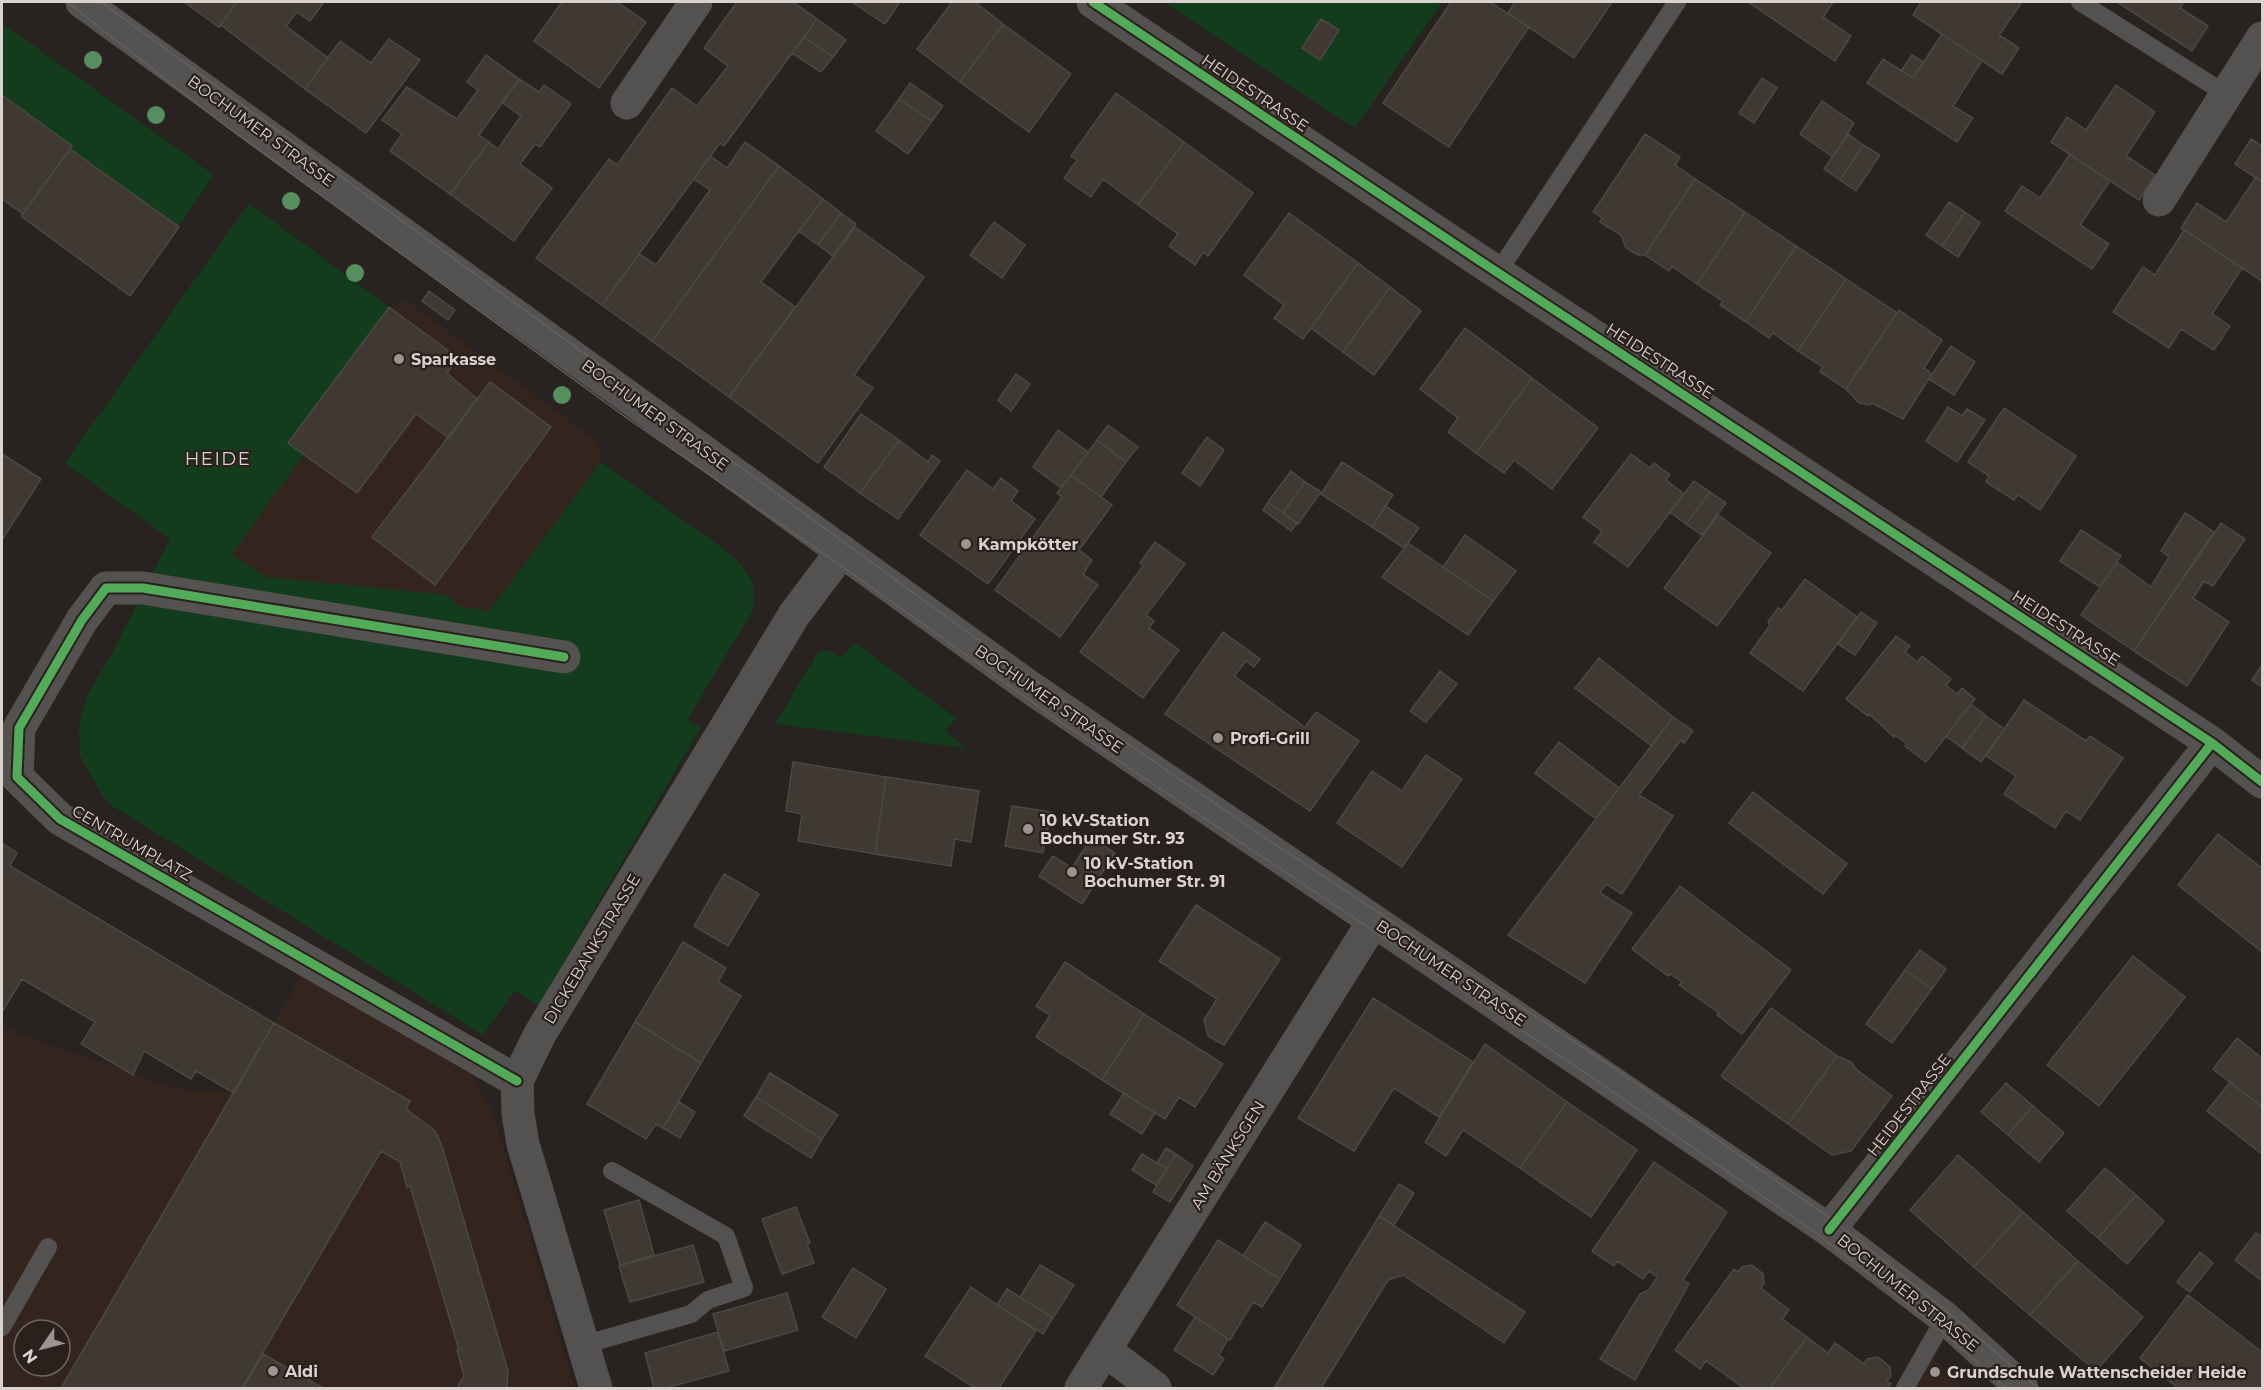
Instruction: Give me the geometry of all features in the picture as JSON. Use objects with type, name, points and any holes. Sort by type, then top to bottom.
[{"type":"main road","name":"BOCHUMER STRASSE","points":[[82,2],[1022,681],[1373,922],[1829,1230],[1945,1318],[2022,1389]]},
{"type":"street","points":[[627,103],[696,2]]},
{"type":"street","name":"HEIDESTRASSE","points":[[1093,2],[1498,273],[2212,743],[2262,782]]},
{"type":"street","points":[[2159,200],[2262,38]]},
{"type":"street","name":"DICKEBANKSTRASSE","points":[[596,1389],[523,1144],[518,1114],[517,1082],[540,1034],[794,615],[842,551]]},
{"type":"street","name":"CENTRUMPLATZ","points":[[517,1082],[60,819],[17,777],[19,728],[82,620],[106,588],[143,588],[564,657]]},
{"type":"street","name":"HEIDESTRASSE","points":[[1829,1230],[2212,743]]},
{"type":"street","name":"AM BÄNKSGEN","points":[[1081,1389],[1373,922]]},
{"type":"street","points":[[1106,1351],[1155,1389]]},
{"type":"lane","points":[[1498,273],[1677,2]]},
{"type":"lane","points":[[2080,2],[2226,94]]},
{"type":"lane","points":[[583,1345],[691,1314],[708,1300],[744,1288],[726,1236],[612,1171]]},
{"type":"lane","points":[[2,1327],[48,1247]]},
{"type":"lane","points":[[1905,1389],[1945,1318]]},
{"type":"shaded area","points":[[407,301],[599,442],[601,462],[489,611],[266,577],[231,554],[304,454],[389,307]]},
{"type":"shaded area","points":[[304,971],[473,1076],[493,1113],[575,1388],[2,1388],[2,1023],[22,1036],[179,1089],[234,1093]]},
{"type":"shaded area","name":"Grundschule Wattenscheider Heide","points":[[1930,1356],[1964,1388],[1914,1388]]},
{"type":"green space","points":[[1163,2],[1442,2],[1355,128]]},
{"type":"green space","points":[[2,23],[214,175],[130,296],[21,216],[22,214],[2,199]]},
{"type":"green space","points":[[249,203],[389,307],[304,454],[232,554],[266,577],[448,595],[459,606],[489,611],[601,462],[732,555],[745,569],[754,585],[754,608],[687,720],[701,727],[538,1006],[515,990],[483,1035],[106,802],[80,756],[79,724],[88,693],[110,657],[170,539],[65,463]]},
{"type":"green space","points":[[854,642],[956,718],[945,731],[965,748],[775,724],[818,652],[828,650],[841,658]]},
{"type":"building","points":[[184,2],[237,2],[219,27]]},
{"type":"building","points":[[237,2],[324,2],[310,21],[297,12],[286,26],[328,58],[305,89],[222,26],[219,27]]},
{"type":"building","points":[[562,2],[617,2],[646,22],[599,88],[534,41]]},
{"type":"building","points":[[737,2],[793,2],[817,19],[724,146],[720,143],[602,305],[536,258],[609,159],[617,165],[672,88],[697,106],[728,66],[704,48]]},
{"type":"building","points":[[852,2],[900,2],[885,24]]},
{"type":"building","points":[[952,2],[975,2],[1003,24],[960,82],[917,49]]},
{"type":"building","points":[[1451,2],[1490,2],[1529,27],[1449,147],[1383,103]]},
{"type":"building","points":[[1515,2],[1612,2],[1574,58],[1508,13]]},
{"type":"building","points":[[1748,2],[1833,2],[1823,17],[1851,36],[1835,61]]},
{"type":"building","points":[[1921,2],[2022,2],[1999,35],[2019,48],[2002,74],[1913,15]]},
{"type":"building","points":[[2117,2],[2184,2],[2180,8],[2208,26],[2192,51]]},
{"type":"building","points":[[817,19],[846,40],[833,57],[804,37]]},
{"type":"building","points":[[1321,19],[1339,30],[1320,60],[1302,48]]},
{"type":"building","points":[[1003,24],[1071,74],[1029,132],[960,82]]},
{"type":"building","points":[[1942,34],[1982,61],[1953,106],[1973,118],[1957,142],[1867,83],[1883,59],[1913,78]]},
{"type":"building","points":[[804,37],[833,57],[821,72],[792,53]]},
{"type":"building","points":[[389,39],[420,60],[366,133],[305,89],[340,41],[371,63]]},
{"type":"building","points":[[486,55],[519,79],[479,135],[489,142],[450,194],[390,151],[402,134],[382,120],[407,87],[457,119],[478,90],[467,82]]},
{"type":"building","points":[[1912,55],[1923,62],[1913,78],[1901,71]]},
{"type":"building","points":[[1762,78],[1777,88],[1754,123],[1739,113]]},
{"type":"building","points":[[519,79],[539,92],[544,85],[571,104],[540,147],[535,144],[520,164],[552,188],[514,241],[450,194],[489,142],[498,149],[521,116],[503,103]]},
{"type":"building","points":[[910,83],[943,106],[932,121],[899,99]]},
{"type":"building","points":[[2116,85],[2155,112],[2126,156],[2155,175],[2139,200],[2051,142],[2067,117],[2086,130]]},
{"type":"building","points":[[1116,93],[1184,142],[1138,205],[1103,179],[1091,197],[1064,178],[1077,160],[1071,156]]},
{"type":"building","points":[[2,95],[72,146],[23,214],[2,199]]},
{"type":"building","points":[[899,99],[932,121],[908,154],[876,131]]},
{"type":"building","points":[[1822,101],[1854,123],[1833,157],[1800,134]]},
{"type":"building","points":[[1645,134],[1680,157],[1675,165],[1695,179],[1645,255],[1638,255],[1626,248],[1621,235],[1600,222],[1602,218],[1593,212]]},
{"type":"building","points":[[1848,134],[1863,145],[1840,180],[1824,169]]},
{"type":"building","points":[[2251,139],[2262,146],[2262,182],[2235,164]]},
{"type":"building","points":[[745,142],[779,166],[652,341],[602,305],[639,254],[656,265],[710,190],[694,179],[710,156],[727,168]]},
{"type":"building","points":[[1184,142],[1253,193],[1208,256],[1203,252],[1195,265],[1169,246],[1178,234],[1138,205]]},
{"type":"building","points":[[1863,145],[1880,155],[1856,191],[1840,180]]},
{"type":"building","points":[[70,149],[179,227],[130,296],[21,216]]},
{"type":"building","points":[[2070,154],[2110,181],[2080,225],[2109,244],[2092,269],[2005,211],[2022,186],[2040,198]]},
{"type":"building","points":[[779,166],[823,199],[761,282],[795,307],[729,397],[652,341]]},
{"type":"building","points":[[2256,177],[2262,182],[2262,281],[2181,228],[2197,203],[2226,222]]},
{"type":"building","points":[[1695,179],[1745,212],[1697,284],[1672,266],[1669,271],[1645,255]]},
{"type":"building","points":[[823,199],[841,213],[818,245],[799,231]]},
{"type":"building","points":[[1949,202],[1965,212],[1942,246],[1926,235]]},
{"type":"building","points":[[1745,212],[1796,246],[1746,322],[1720,305],[1723,301],[1697,284]]},
{"type":"building","points":[[1965,212],[1980,223],[1958,257],[1942,246]]},
{"type":"building","points":[[841,213],[856,224],[833,256],[818,245]]},
{"type":"building","points":[[1289,213],[1358,263],[1303,339],[1274,318],[1284,305],[1244,275]]},
{"type":"building","points":[[994,222],[1025,245],[1002,278],[970,255]]},
{"type":"building","points":[[855,227],[924,277],[854,375],[873,388],[818,463],[729,397]]},
{"type":"building","points":[[2184,230],[2242,268],[2212,314],[2230,326],[2214,350],[2181,329],[2169,348],[2113,312],[2143,267],[2155,275]]},
{"type":"building","points":[[1796,246],[1846,279],[1798,351],[1773,333],[1769,338],[1746,322]]},
{"type":"building","points":[[1358,263],[1390,287],[1343,352],[1311,328]]},
{"type":"building","points":[[1846,279],[1897,313],[1846,389],[1820,372],[1823,367],[1798,351]]},
{"type":"building","points":[[1390,287],[1421,311],[1374,375],[1343,352]]},
{"type":"building","points":[[429,291],[455,310],[448,320],[422,301]]},
{"type":"building","points":[[389,307],[458,358],[447,373],[477,399],[449,438],[416,414],[357,493],[288,443]]},
{"type":"building","points":[[1899,310],[1942,340],[1924,368],[1932,374],[1903,419],[1872,403],[1870,405],[1859,403],[1846,389]]},
{"type":"building","points":[[1465,328],[1532,378],[1476,453],[1448,432],[1458,418],[1420,389]]},
{"type":"building","points":[[1951,346],[1975,362],[1954,395],[1929,379]]},
{"type":"building","points":[[1016,374],[1030,384],[1011,411],[998,400]]},
{"type":"building","points":[[1532,378],[1598,428],[1552,489],[1514,460],[1504,473],[1476,453]]},
{"type":"building","points":[[490,382],[551,427],[435,585],[372,537]]},
{"type":"building","points":[[1948,407],[1962,416],[1967,409],[1985,420],[1957,462],[1926,441]]},
{"type":"building","points":[[2004,408],[2076,456],[2040,510],[2018,495],[2014,500],[1986,482],[1989,476],[1968,462]]},
{"type":"building","points":[[861,414],[899,440],[860,493],[824,467]]},
{"type":"building","points":[[1108,425],[1138,447],[1126,462],[1097,440]]},
{"type":"building","points":[[1058,430],[1088,452],[1061,488],[1033,467]]},
{"type":"building","points":[[1207,437],[1224,450],[1200,486],[1182,473]]},
{"type":"building","points":[[899,440],[928,462],[932,455],[940,461],[898,519],[860,493]]},
{"type":"building","points":[[1097,440],[1126,462],[1101,497],[1071,475]]},
{"type":"building","points":[[1631,454],[1650,468],[1654,463],[1670,475],[1666,480],[1684,494],[1628,567],[1594,542],[1602,531],[1583,517]]},
{"type":"building","points":[[4,455],[41,479],[2,540],[2,460]]},
{"type":"building","points":[[1342,462],[1393,495],[1372,527],[1321,494]]},
{"type":"building","points":[[967,470],[993,489],[1001,478],[1018,491],[1011,501],[1035,519],[988,584],[920,535]]},
{"type":"building","points":[[1291,471],[1305,482],[1283,513],[1268,502]]},
{"type":"building","points":[[1071,475],[1112,505],[1079,550],[1092,560],[1083,574],[1098,585],[1060,637],[995,590],[1062,497],[1057,493]]},
{"type":"building","points":[[1694,481],[1710,492],[1686,524],[1670,512]]},
{"type":"building","points":[[1305,482],[1321,492],[1298,524],[1283,513]]},
{"type":"building","points":[[1710,492],[1726,503],[1702,535],[1686,524]]},
{"type":"building","points":[[1268,502],[1297,523],[1291,531],[1263,510]]},
{"type":"building","points":[[1385,506],[1419,528],[1404,548],[1372,527]]},
{"type":"building","points":[[2185,513],[2214,532],[2134,651],[2081,615],[2117,562],[2151,587],[2169,557],[2161,551]]},
{"type":"building","points":[[1718,515],[1771,553],[1717,626],[1664,588]]},
{"type":"building","points":[[2221,523],[2245,539],[2213,586],[2204,581],[2193,598],[2229,622],[2187,686],[2134,651]]},
{"type":"building","points":[[2081,530],[2121,556],[2100,587],[2060,561]]},
{"type":"building","points":[[1465,535],[1516,571],[1493,601],[1443,567]]},
{"type":"building","points":[[1155,542],[1185,564],[1146,615],[1154,621],[1149,628],[1179,650],[1143,698],[1080,652],[1143,566],[1140,563]]},
{"type":"building","points":[[1408,543],[1493,601],[1468,635],[1382,577]]},
{"type":"building","points":[[1805,579],[1857,617],[1803,691],[1750,653],[1770,625],[1768,622],[1778,608],[1782,610]]},
{"type":"building","points":[[1861,612],[1877,623],[1855,655],[1838,644]]},
{"type":"building","points":[[1223,632],[1260,659],[1254,667],[1246,661],[1234,676],[1305,727],[1316,712],[1359,741],[1310,811],[1165,714]]},
{"type":"building","points":[[1896,636],[1910,646],[1905,652],[1917,662],[1922,656],[1951,679],[1946,685],[1957,694],[1962,688],[1975,699],[1926,762],[1869,714],[1868,716],[1846,699]]},
{"type":"building","points":[[1599,658],[1673,717],[1652,746],[1575,688]]},
{"type":"building","points":[[2262,665],[2262,687],[2252,680]]},
{"type":"building","points":[[1440,671],[1457,684],[1426,722],[1410,711]]},
{"type":"building","points":[[2024,700],[2086,741],[2090,736],[2123,758],[2080,820],[2066,811],[2055,828],[2004,794],[2016,776],[1986,756]]},
{"type":"building","points":[[1971,704],[1986,716],[1962,748],[1946,736]]},
{"type":"building","points":[[1986,716],[2004,729],[1981,762],[1962,748]]},
{"type":"building","points":[[1673,717],[1693,731],[1684,743],[1681,740],[1639,795],[1673,816],[1622,894],[1606,884],[1600,893],[1632,913],[1585,983],[1508,935]]},
{"type":"building","points":[[1559,742],[1619,788],[1596,819],[1535,773]]},
{"type":"building","points":[[1426,755],[1462,779],[1402,867],[1337,823],[1372,771],[1402,791]]},
{"type":"building","points":[[793,762],[886,777],[875,854],[798,841],[802,814],[786,811]]},
{"type":"building","points":[[886,777],[979,791],[971,842],[955,839],[951,866],[875,854]]},
{"type":"building","points":[[1753,792],[1847,864],[1823,894],[1729,823]]},
{"type":"building","name":"10 kV-Station Bochumer Str. 93","points":[[1012,806],[1051,812],[1043,853],[1005,846]]},
{"type":"building","points":[[2218,834],[2262,868],[2262,952],[2178,885]]},
{"type":"building","name":"10 kV-Station Bochumer Str. 91","points":[[1091,838],[1115,853],[1082,904],[1039,876],[1053,856],[1072,868]]},
{"type":"building","points":[[2,843],[17,853],[10,866],[274,1023],[234,1093],[196,1071],[191,1079],[144,1051],[133,1075],[81,1044],[95,1022],[22,979],[2,1012]]},
{"type":"building","points":[[724,874],[759,894],[728,946],[694,926]]},
{"type":"building","points":[[1680,886],[1791,970],[1742,1034],[1717,1015],[1719,1013],[1679,985],[1682,982],[1670,974],[1668,976],[1632,949]]},
{"type":"building","points":[[1196,905],[1280,959],[1224,1045],[1208,1036],[1204,1020],[1217,999],[1159,961]]},
{"type":"building","points":[[683,942],[726,968],[718,982],[741,996],[701,1063],[635,1022]]},
{"type":"building","points":[[1920,950],[1946,969],[1932,989],[1905,970]]},
{"type":"building","points":[[2133,956],[2185,997],[2099,1106],[2047,1065]]},
{"type":"building","points":[[1065,962],[1144,1014],[1102,1080],[1036,1037],[1050,1015],[1036,1006]]},
{"type":"building","points":[[1905,970],[1932,989],[1892,1043],[1866,1024]]},
{"type":"building","points":[[1373,998],[1473,1062],[1439,1117],[1394,1088],[1354,1151],[1298,1118]]},
{"type":"building","points":[[1771,1008],[1837,1056],[1788,1124],[1721,1076]]},
{"type":"building","points":[[1144,1014],[1223,1064],[1195,1107],[1179,1097],[1165,1119],[1102,1080]]},
{"type":"building","points":[[635,1022],[701,1063],[663,1128],[656,1124],[646,1139],[587,1104]]},
{"type":"building","points":[[274,1023],[410,1101],[406,1109],[435,1131],[442,1146],[508,1371],[507,1388],[457,1388],[464,1376],[457,1350],[459,1350],[410,1186],[407,1187],[400,1162],[381,1151],[242,1388],[61,1388],[67,1378],[72,1378],[72,1369]]},
{"type":"building","points":[[2237,1038],[2262,1058],[2262,1107],[2213,1069]]},
{"type":"building","points":[[1485,1044],[1567,1102],[1520,1168],[1463,1130],[1446,1156],[1425,1142]]},
{"type":"building","points":[[1837,1056],[1851,1062],[1857,1070],[1892,1096],[1851,1151],[1832,1155],[1788,1124]]},
{"type":"building","points":[[770,1073],[838,1115],[822,1139],[756,1097]]},
{"type":"building","points":[[2230,1082],[2262,1107],[2262,1154],[2207,1111]]},
{"type":"building","points":[[2006,1083],[2033,1106],[2008,1135],[1981,1112]]},
{"type":"building","points":[[1124,1093],[1155,1113],[1142,1134],[1110,1114]]},
{"type":"building","points":[[756,1097],[822,1139],[811,1158],[744,1116]]},
{"type":"building","points":[[679,1102],[695,1112],[680,1138],[663,1128]]},
{"type":"building","points":[[1567,1102],[1637,1150],[1591,1217],[1520,1168]]},
{"type":"building","points":[[2033,1106],[2064,1133],[2039,1162],[2008,1135]]},
{"type":"building","points":[[1166,1148],[1176,1154],[1167,1169],[1157,1163]]},
{"type":"building","points":[[1142,1154],[1167,1169],[1156,1185],[1132,1170]]},
{"type":"building","points":[[1176,1154],[1193,1166],[1170,1202],[1153,1192]]},
{"type":"building","points":[[1958,1155],[2023,1212],[1974,1267],[1910,1210]]},
{"type":"building","points":[[1654,1162],[1727,1212],[1683,1280],[1689,1284],[1635,1380],[1600,1359],[1640,1294],[1649,1290],[1657,1277],[1649,1271],[1643,1279],[1617,1261],[1614,1266],[1592,1251]]},
{"type":"building","points":[[2105,1168],[2136,1195],[2098,1238],[2067,1211]]},
{"type":"building","points":[[1399,1184],[1414,1193],[1394,1225],[1379,1216]]},
{"type":"building","points":[[2136,1195],[2164,1221],[2127,1264],[2098,1238]]},
{"type":"building","points":[[639,1200],[654,1255],[620,1265],[604,1210]]},
{"type":"building","points":[[796,1207],[810,1243],[807,1244],[814,1263],[782,1274],[762,1219]]},
{"type":"building","points":[[2023,1212],[2078,1261],[2030,1315],[1974,1267]]},
{"type":"building","points":[[1379,1216],[1525,1312],[1504,1343],[1403,1275],[1388,1280],[1321,1388],[1274,1388]]},
{"type":"building","points":[[1265,1222],[1301,1245],[1280,1279],[1243,1256]]},
{"type":"building","points":[[2256,1233],[2262,1237],[2262,1281],[2235,1260]]},
{"type":"building","points":[[1218,1240],[1280,1279],[1262,1307],[1253,1302],[1230,1340],[1177,1305]]},
{"type":"building","points":[[693,1245],[704,1282],[630,1302],[619,1266]]},
{"type":"building","points":[[2200,1252],[2213,1263],[2190,1292],[2177,1282]]},
{"type":"building","points":[[2078,1261],[2143,1317],[2096,1371],[2030,1315]]},
{"type":"building","points":[[1040,1265],[1074,1285],[1053,1318],[1020,1297]]},
{"type":"building","points":[[1752,1265],[1763,1274],[1764,1284],[1761,1288],[1789,1310],[1782,1319],[1807,1337],[1770,1388],[1744,1388],[1706,1361],[1700,1369],[1675,1350],[1734,1269],[1738,1272],[1742,1267]]},
{"type":"building","points":[[853,1268],[886,1289],[856,1338],[822,1317]]},
{"type":"building","points":[[971,1287],[1036,1331],[999,1388],[975,1388],[925,1356]]},
{"type":"building","points":[[1007,1289],[1053,1318],[1043,1334],[997,1305]]},
{"type":"building","points":[[787,1293],[798,1330],[724,1351],[713,1314]]},
{"type":"building","points":[[2188,1295],[2262,1352],[2262,1388],[2178,1388],[2140,1358]]},
{"type":"building","points":[[1195,1317],[1228,1339],[1219,1355],[1224,1359],[1213,1375],[1174,1350]]},
{"type":"building","points":[[718,1332],[729,1371],[665,1388],[654,1388],[645,1353]]},
{"type":"building","points":[[1807,1337],[1828,1353],[1835,1343],[1864,1364],[1867,1359],[1878,1357],[1890,1367],[1891,1376],[1887,1381],[1891,1384],[1887,1388],[1770,1388]]},
{"type":"building","name":"Aldi","points":[[263,1354],[323,1388],[243,1388]]},
{"type":"tram line","points":[[67,2],[227,127],[624,416],[833,560],[1056,719],[1574,1065],[1820,1236],[1939,1329],[2006,1388]]},
{"type":"tram line","points":[[101,2],[1003,658],[1264,837],[1614,1068],[1837,1223],[2038,1388]]},
{"type":"cycle path","points":[[1093,2],[1474,257],[2212,743],[2262,782]]},
{"type":"cycle path","points":[[517,1081],[60,819],[17,777],[19,728],[82,620],[106,588],[143,588],[564,657]]},
{"type":"cycle path","points":[[1829,1230],[2212,743]]},
{"type":"place","name":"Sparkasse","points":[[399,359]]},
{"type":"place","name":"Kampkötter","points":[[966,544]]},
{"type":"place","name":"Profi-Grill","points":[[1218,738]]},
{"type":"place","name":"10 kV-Station Bochumer Str. 93","points":[[1028,829]]},
{"type":"place","name":"10 kV-Station Bochumer Str. 91","points":[[1072,872]]},
{"type":"place","name":"Aldi","points":[[273,1371]]},
{"type":"place","name":"Grundschule Wattenscheider Heide","points":[[1935,1372]]},
{"type":"district","name":"HEIDE","points":[[218,459]]}]
